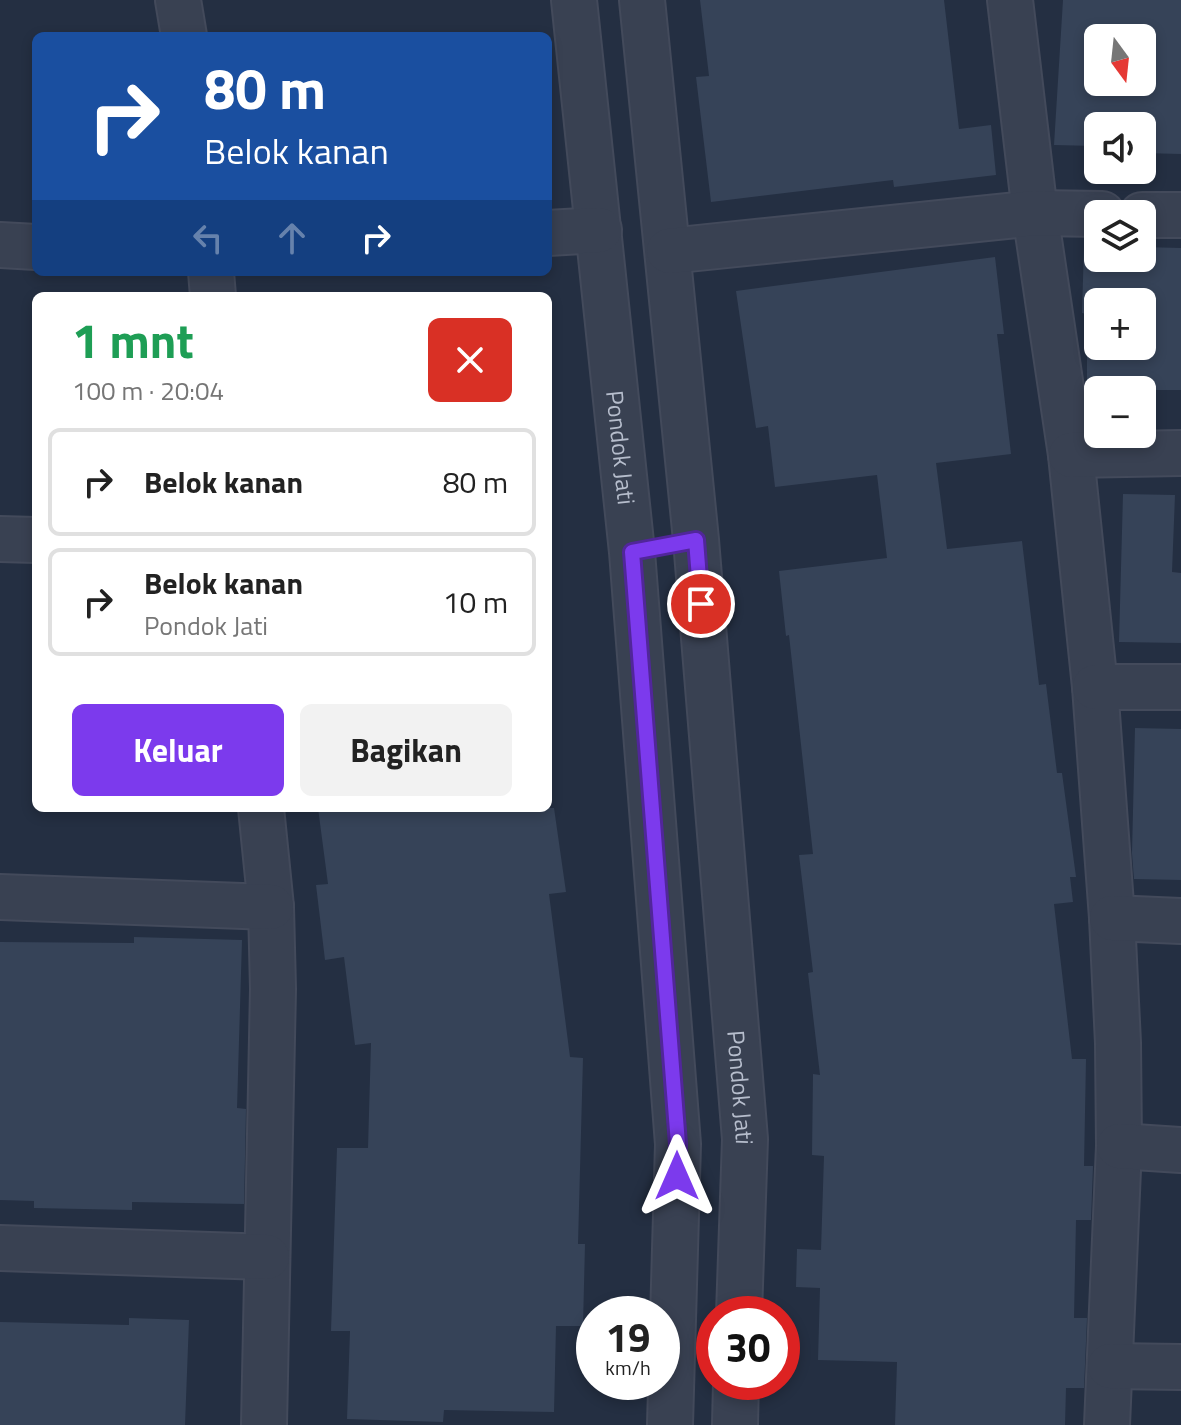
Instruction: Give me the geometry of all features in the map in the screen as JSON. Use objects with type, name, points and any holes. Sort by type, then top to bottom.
[{"type":"street","points":[[178,0],[183,32]]},
{"type":"street","name":"Pondok Jati","points":[[574,0],[632,552],[678,1144],[670,1425]]},
{"type":"street","name":"Pondok Jati","points":[[642,0],[696,540],[745,1139],[740,1296]]},
{"type":"street","points":[[1010,0],[1035,213],[1071,455],[1095,687],[1112,918],[1119,1146],[1107,1425]]},
{"type":"street","points":[[669,251],[1035,213],[1084,214]]},
{"type":"street","points":[[1156,215],[1181,215]]},
{"type":"street","points":[[552,233],[599,230]]},
{"type":"street","points":[[0,245],[32,247]]},
{"type":"street","points":[[1071,455],[1181,453]]},
{"type":"street","points":[[0,539],[32,540]]},
{"type":"street","points":[[632,552],[696,540]]},
{"type":"street","points":[[1095,687],[1181,687]]},
{"type":"street","points":[[261,812],[271,907],[273,989],[264,1425]]},
{"type":"street","points":[[0,897],[271,907]]},
{"type":"street","points":[[1112,918],[1181,921]]},
{"type":"street","points":[[1119,1146],[1181,1150]]},
{"type":"street","points":[[0,1248],[267,1257]]},
{"type":"street","points":[[1110,1366],[1181,1367]]},
{"type":"street","points":[[735,1425],[736,1400]]},
{"type":"building","points":[[700,0],[944,0],[959,129],[991,125],[996,175],[894,187],[893,180],[711,202],[696,77],[709,76]]},
{"type":"building","points":[[1063,0],[1181,0],[1181,154],[1156,153],[1156,112],[1084,112],[1084,146],[1054,145]]},
{"type":"building","points":[[1084,246],[1084,272],[1156,272],[1156,247],[1181,248],[1181,390],[1156,390],[1156,376],[1087,376],[1087,360],[1156,360],[1156,288],[1084,288],[1082,313]]},
{"type":"building","points":[[995,257],[1004,334],[997,334],[1011,454],[936,463],[947,549],[1022,541],[1039,685],[1046,684],[1057,773],[1062,773],[1076,877],[1070,877],[1073,902],[1054,904],[1072,1059],[1086,1059],[1084,1166],[1093,1166],[1091,1220],[1076,1220],[1074,1318],[1087,1318],[1084,1388],[1066,1388],[1065,1425],[895,1425],[897,1362],[818,1360],[820,1288],[796,1287],[797,1249],[821,1250],[824,1156],[812,1155],[813,1074],[820,1075],[808,973],[813,972],[799,855],[813,854],[779,571],[887,558],[877,475],[775,487],[768,426],[756,428],[736,291]]},
{"type":"building","points":[[1123,494],[1175,495],[1172,572],[1181,573],[1181,643],[1119,642]]},
{"type":"building","points":[[1135,728],[1181,729],[1181,880],[1134,879]]},
{"type":"building","points":[[554,808],[566,892],[549,894],[570,1057],[583,1058],[578,1244],[585,1244],[584,1296],[576,1296],[576,1326],[556,1326],[554,1412],[444,1410],[443,1422],[347,1419],[350,1331],[331,1331],[337,1148],[368,1148],[371,1043],[355,1045],[344,957],[325,960],[316,885],[328,884],[319,812],[552,812]]},
{"type":"building","points":[[134,937],[242,940],[237,1108],[246,1109],[244,1204],[132,1202],[132,1210],[34,1208],[34,1201],[0,1200],[0,942],[134,943]]},
{"type":"building","points":[[129,1318],[189,1320],[185,1425],[0,1425],[0,1322],[129,1325]]},
{"type":"route","points":[[677,1176],[678,1144],[632,552],[696,540],[701,604]]}]
